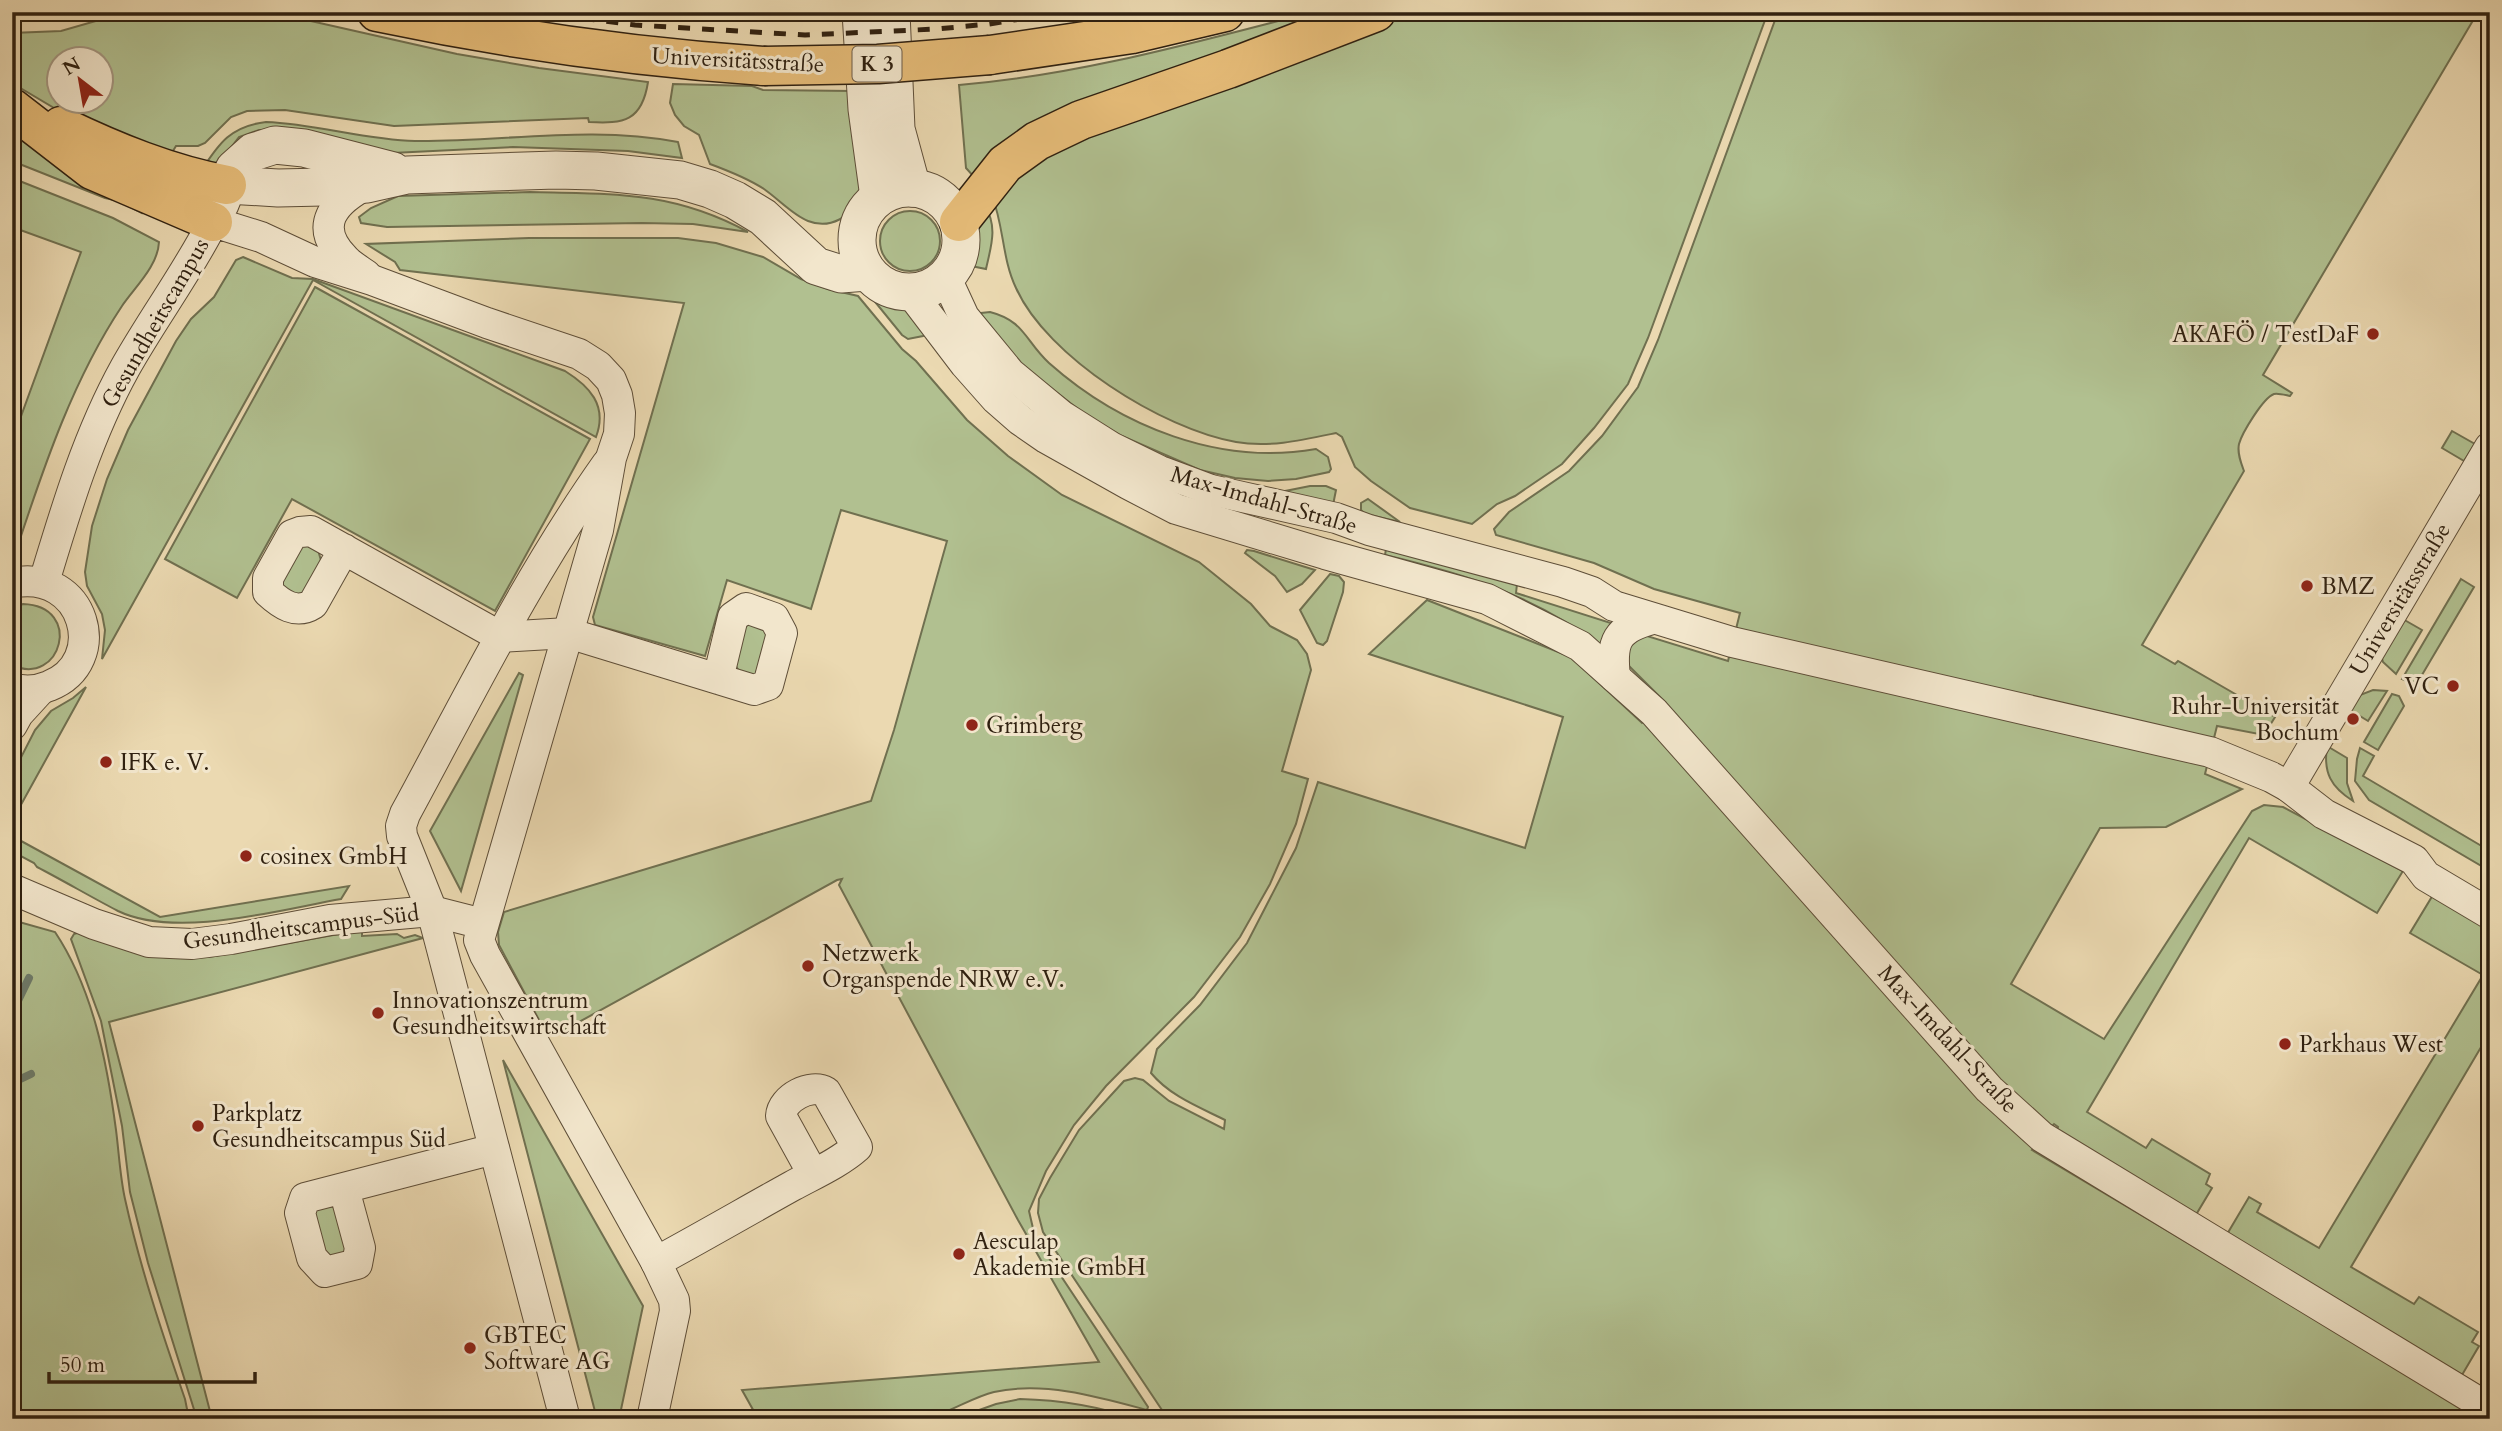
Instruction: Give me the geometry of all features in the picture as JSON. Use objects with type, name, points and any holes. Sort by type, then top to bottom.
[{"type":"highway","name":"Universitätsstraße","points":[[377,12],[546,44],[764,66],[878,64],[990,55],[1132,34],[1225,12]]},
{"type":"highway","points":[[959,222],[1005,164],[1037,141],[1082,120],[1240,65],[1376,12]]},
{"type":"highway","points":[[12,103],[94,142],[159,168],[182,176],[228,185]]},
{"type":"highway","points":[[12,108],[92,170],[213,222]]},
{"type":"street","points":[[861,12],[867,109],[895,192]]},
{"type":"street","points":[[891,12],[896,129],[895,192]]},
{"type":"street","points":[[213,222],[234,169],[253,152],[275,145],[304,148],[407,175]]},
{"type":"street","points":[[228,185],[278,188],[367,184],[407,175],[556,170],[680,180],[735,200],[763,218],[816,266],[841,274],[867,272]]},
{"type":"street","name":"Gesundheitscampus-Süd","points":[[367,184],[346,195],[336,205],[329,224],[331,234],[344,258],[372,280]]},
{"type":"street","points":[[895,192],[934,194],[946,202],[959,222],[962,245],[953,269],[932,288],[911,293],[883,286],[867,272],[858,254],[857,235],[864,212],[895,192]]},
{"type":"street","points":[[763,218],[817,239],[839,240],[857,235]]},
{"type":"street","name":"Gesundheitscampus-Süd","points":[[213,222],[261,237],[314,262],[579,354],[598,366],[611,380],[621,413],[619,435],[611,458],[598,530],[479,940],[656,1262],[674,1300],[652,1419]]},
{"type":"street","name":"Gesundheitscampus","points":[[44,582],[98,423],[125,369],[213,222]]},
{"type":"street","name":"Max-Imdahl-Straße","points":[[946,278],[964,317],[1010,373],[1062,416],[1111,447],[1160,471],[1211,489],[1336,518],[1369,530],[1563,582],[1592,592],[1614,606],[1732,642],[2210,752],[2272,777],[2324,814],[2414,860],[2427,876],[2490,914]]},
{"type":"street","name":"Max-Imdahl-Straße","points":[[911,293],[965,364],[1020,421],[1176,509],[1487,599],[1580,646],[1654,712],[1989,1088],[2042,1137],[2490,1409]]},
{"type":"street","name":"Universitätsstraße","points":[[2289,787],[2490,447]]},
{"type":"street","name":"Gesundheitscampus-Süd","points":[[565,1419],[432,911],[402,836],[401,826],[405,814],[570,516],[611,458]]},
{"type":"street","name":"Max-Imdahl-Straße","points":[[1360,564],[1369,530]]},
{"type":"street","points":[[344,550],[501,638],[568,633],[718,679]]},
{"type":"street","points":[[12,583],[27,580],[44,582],[61,590],[74,603],[82,619],[84,638],[81,656],[71,671],[57,683],[26,689],[12,726]]},
{"type":"street","points":[[1615,677],[1613,656],[1617,639],[1626,629],[1652,619]]},
{"type":"street","name":"Gesundheitscampus-Süd","points":[[12,889],[94,923],[149,942],[192,944],[330,920],[432,911],[483,924]]},
{"type":"street","points":[[344,1189],[494,1149]]},
{"type":"street","points":[[656,1262],[813,1174]]},
{"type":"green space","points":[[127,12],[271,12],[457,54],[648,82],[636,112],[621,121],[612,122],[589,122],[588,118],[394,126],[285,110],[247,111],[231,117],[205,143],[198,146],[176,146],[168,159],[103,137],[68,116],[116,116],[116,46],[46,46],[46,103],[12,83],[12,33],[61,31]]},
{"type":"green space","points":[[1313,12],[1341,12],[975,178],[966,168],[959,85],[1049,74],[1093,65],[1181,46]]},
{"type":"green space","points":[[1415,12],[1768,12],[1648,338],[1628,384],[1562,464],[1515,496],[1497,504],[1472,524],[1410,508],[1355,467],[1342,437],[1336,433],[1273,444],[1236,442],[1175,422],[1110,386],[1080,364],[1031,314],[1011,277],[992,196],[1053,149],[1269,71]]},
{"type":"green space","points":[[1778,12],[2478,12],[2263,375],[2292,393],[2290,396],[2276,394],[2269,397],[2248,424],[2239,447],[2244,471],[2142,645],[2175,664],[2178,661],[2275,717],[2264,735],[2217,726],[2205,774],[2242,789],[2166,827],[2100,828],[2011,984],[2104,1039],[2252,811],[2264,805],[2283,807],[2403,871],[2377,913],[2249,838],[2087,1112],[2146,1148],[2152,1139],[2210,1174],[2206,1184],[2212,1188],[2194,1218],[2057,1131],[2058,1127],[2054,1124],[2032,1150],[2484,1419],[1168,1419],[1043,1232],[1038,1213],[1039,1199],[1050,1178],[1079,1130],[1124,1081],[1135,1078],[1143,1080],[1169,1101],[1224,1129],[1225,1120],[1176,1095],[1151,1073],[1157,1049],[1200,1005],[1247,943],[1296,848],[1318,782],[1525,848],[1563,717],[1369,654],[1427,600],[1571,657],[1642,723],[1665,702],[1627,664],[1626,649],[1644,635],[1728,661],[1740,613],[1654,589],[1594,563],[1496,535],[1494,529],[1509,512],[1569,471],[1602,436],[1638,387],[1658,340]]},
{"type":"green space","points":[[673,84],[752,86],[763,90],[852,91],[861,197],[857,204],[839,220],[825,224],[808,221],[758,185],[710,164],[699,135],[684,126],[675,115],[670,103]]},
{"type":"green space","points":[[266,122],[415,141],[580,134],[645,137],[678,142],[682,158],[628,151],[513,147],[392,153],[282,131],[259,130],[239,137],[210,175],[201,171],[227,138],[244,127]]},
{"type":"green space","points":[[12,135],[75,171],[146,204],[142,213],[119,201],[12,161]]},
{"type":"green space","points":[[12,178],[113,218],[159,242],[150,268],[122,306],[89,362],[50,452],[18,545],[12,551],[12,441],[81,252],[12,227]]},
{"type":"green space","points":[[530,192],[642,197],[694,209],[748,232],[693,224],[642,223],[387,227],[361,223],[359,217],[371,208],[398,196]]},
{"type":"green space","points":[[985,206],[992,229],[986,269],[966,265],[972,247],[973,225]]},
{"type":"green space","points":[[904,211],[916,211],[935,224],[940,241],[938,253],[927,266],[916,271],[904,271],[885,258],[880,247],[880,235],[893,216]]},
{"type":"green space","points":[[529,238],[678,238],[716,243],[763,257],[801,279],[858,296],[967,420],[1008,456],[1062,495],[1199,562],[1251,604],[1270,626],[1297,640],[1307,654],[1311,670],[1282,771],[1308,779],[1296,824],[1270,884],[1240,937],[1194,997],[1106,1086],[1074,1125],[1046,1171],[1029,1211],[1035,1237],[1148,1407],[1147,1410],[1071,1392],[1032,1388],[994,1392],[938,1415],[919,1419],[779,1419],[756,1415],[742,1390],[1099,1362],[1018,1220],[839,885],[842,879],[559,1033],[555,1028],[546,1033],[499,945],[498,932],[504,912],[871,801],[894,730],[947,541],[841,510],[811,609],[727,580],[705,656],[595,625],[593,617],[684,303],[400,270],[395,262],[366,244]]},
{"type":"green space","points":[[243,257],[292,278],[313,279],[565,371],[589,390],[598,406],[600,415],[596,437],[313,280],[102,659],[105,630],[102,614],[87,586],[85,572],[92,526],[107,479],[128,430],[176,341],[191,319],[214,297],[236,260]]},
{"type":"green space","points":[[315,287],[590,439],[495,611],[292,499],[237,598],[165,559]]},
{"type":"green space","points":[[863,287],[909,309],[930,331],[923,336],[908,339]]},
{"type":"green space","points":[[990,312],[1018,326],[1041,355],[1077,386],[1140,423],[1208,446],[1244,452],[1280,453],[1316,449],[1328,457],[1331,469],[1329,472],[1296,479],[1268,481],[1235,478],[1200,470],[1122,436],[1087,416],[1006,353],[974,318],[981,313]]},
{"type":"green space","points":[[2452,431],[2475,444],[2464,461],[2442,448]]},
{"type":"green space","points":[[1326,486],[1336,490],[1333,505],[1280,492]]},
{"type":"green space","points":[[1368,499],[1400,522],[1365,514],[1361,510],[1361,503]]},
{"type":"green space","points":[[303,544],[318,550],[322,564],[302,599],[282,586],[283,578]]},
{"type":"green space","points":[[1386,549],[1517,584],[1516,593],[1614,624],[1600,645],[1524,600],[1471,579],[1385,555]]},
{"type":"green space","points":[[1247,550],[1315,570],[1302,584],[1287,592],[1275,576],[1245,553]]},
{"type":"green space","points":[[1330,574],[1339,576],[1344,582],[1327,641],[1323,645],[1317,643],[1300,610]]},
{"type":"green space","points":[[2461,579],[2474,587],[2419,680],[2411,683],[2402,679]]},
{"type":"green space","points":[[23,604],[42,608],[54,618],[59,630],[59,644],[53,656],[43,665],[29,669],[12,665],[12,608]]},
{"type":"green space","points":[[2401,618],[2422,630],[2396,674],[2383,662],[2380,652]]},
{"type":"green space","points":[[746,622],[760,622],[768,636],[755,676],[740,673],[733,661]]},
{"type":"green space","points":[[519,673],[523,675],[461,891],[430,831]]},
{"type":"green space","points":[[86,687],[12,821],[12,775],[35,730],[51,711]]},
{"type":"green space","points":[[2373,690],[2387,691],[2368,721],[2347,708],[2360,695]]},
{"type":"green space","points":[[2392,694],[2399,696],[2404,706],[2378,750],[2364,742]]},
{"type":"green space","points":[[2327,746],[2347,758],[2347,783],[2353,801],[2334,785],[2330,778],[2326,764]]},
{"type":"green space","points":[[2360,748],[2374,756],[2363,776],[2490,851],[2490,871],[2369,800],[2355,781]]},
{"type":"green space","points":[[12,836],[160,917],[349,886],[341,899],[228,920],[169,922],[142,919],[118,911],[13,852]]},
{"type":"green space","points":[[2436,890],[2490,924],[2490,1032],[2351,1267],[2414,1304],[2419,1297],[2478,1332],[2472,1342],[2479,1346],[2462,1375],[2226,1236],[2249,1197],[2261,1204],[2257,1212],[2319,1248],[2483,975],[2410,933]]},
{"type":"green space","points":[[12,920],[55,932],[89,1002],[108,1078],[122,1182],[131,1224],[189,1419],[12,1419]]},
{"type":"green space","points":[[362,930],[362,936],[397,934],[404,938],[415,935],[423,938],[109,1022],[212,1419],[197,1419],[148,1263],[130,1192],[122,1126],[101,1021],[71,939],[74,934],[80,932],[145,954],[170,958],[209,957]]},
{"type":"green space","points":[[503,1060],[643,1306],[619,1419],[597,1419]]},
{"type":"green space","points":[[334,1207],[349,1247],[340,1258],[324,1254],[312,1215],[315,1210]]},
{"type":"green space","points":[[1020,1399],[1078,1405],[1135,1419],[954,1419],[996,1404]]},
{"type":"waterway","points":[[12,1013],[29,978]]},
{"type":"waterway","points":[[12,1083],[31,1074]]},
{"type":"railway","points":[[535,12],[635,25],[805,35],[937,29],[1064,12]]},
{"type":"place","name":"AKAFÖ / TestDaF","points":[[2373,334]]},
{"type":"place","name":"BMZ","points":[[2307,586]]},
{"type":"place","name":"VC","points":[[2453,686]]},
{"type":"place","name":"Ruhr-Universität Bochum","points":[[2353,719]]},
{"type":"place","name":"Grimberg","points":[[972,725]]},
{"type":"place","name":"IFK e. V.","points":[[106,762]]},
{"type":"place","name":"cosinex GmbH","points":[[246,856]]},
{"type":"place","name":"Netzwerk Organspende NRW e.V.","points":[[808,966]]},
{"type":"place","name":"Innovationszentrum Gesundheitswirtschaft","points":[[378,1013]]},
{"type":"place","name":"Parkhaus West","points":[[2285,1044]]},
{"type":"place","name":"Parkplatz Gesundheitscampus Süd","points":[[198,1126]]},
{"type":"place","name":"Aesculap Akademie GmbH","points":[[959,1254]]},
{"type":"place","name":"GBTEC Software AG","points":[[470,1348]]}]
